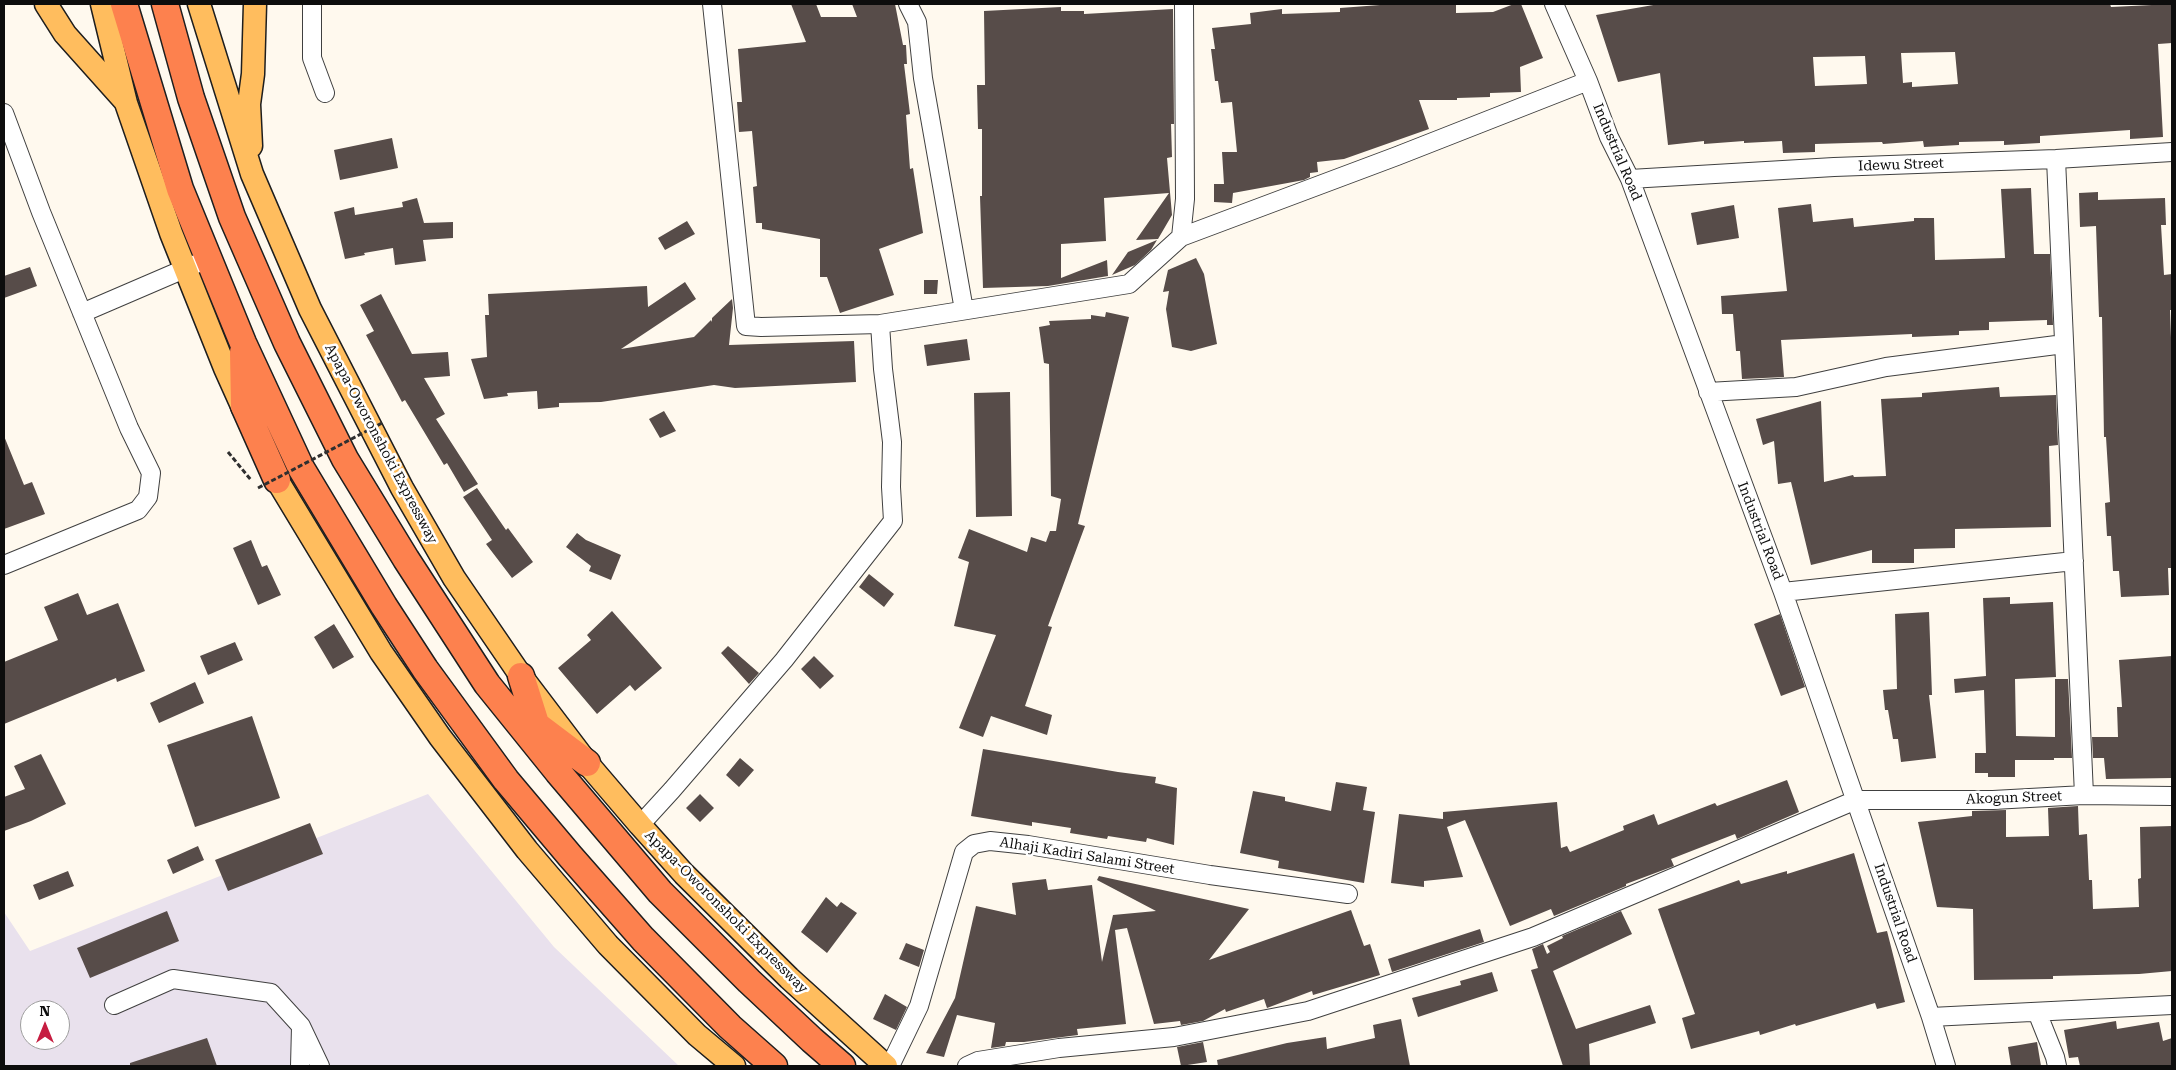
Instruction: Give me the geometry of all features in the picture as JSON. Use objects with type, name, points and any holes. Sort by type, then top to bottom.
[{"type":"highway","points":[[124,4],[180,189],[197,264],[243,343],[301,468],[384,606],[420,661],[506,780],[570,856],[644,939],[730,1027],[774,1066]]},
{"type":"highway","name":"Apapa-Oworonshoki Expressway","points":[[164,4],[191,98],[232,217],[287,343],[345,459],[406,559],[487,684],[558,772],[660,892],[749,981],[842,1066]]},
{"type":"highway","points":[[243,343],[244,406],[301,468]]},
{"type":"highway","points":[[225,368],[244,406],[267,484]]},
{"type":"highway","points":[[521,676],[536,725],[558,772]]},
{"type":"highway","points":[[487,684],[536,725],[588,762]]},
{"type":"main road","points":[[46,4],[65,34],[126,102]]},
{"type":"main road","points":[[102,4],[126,102],[197,264],[225,368],[267,484],[440,737],[527,850],[608,945],[697,1035],[734,1066]]},
{"type":"main road","name":"Apapa-Oworonshoki Expressway","points":[[199,4],[252,174],[310,309],[402,488],[454,578],[521,676],[640,825],[684,874],[789,978],[888,1066]]},
{"type":"main road","points":[[252,174],[249,104],[253,74],[255,4]]},
{"type":"street","points":[[312,4],[312,58],[325,93]]},
{"type":"street","points":[[712,4],[746,326],[880,324],[1129,284],[1181,237],[1406,153],[1588,81]]},
{"type":"street","points":[[908,4],[917,22],[923,78],[964,310]]},
{"type":"street","points":[[1181,237],[1185,199],[1186,90],[1184,4]]},
{"type":"street","name":"Industrial Road","points":[[1554,4],[1588,81],[1609,137],[1630,179],[1783,592],[1931,1017],[1946,1066]]},
{"type":"street","points":[[4,113],[82,313],[129,428],[151,473],[148,497],[138,510],[4,565]]},
{"type":"street","name":"Idewu Street","points":[[1630,179],[1834,167],[2056,160],[2172,152]]},
{"type":"street","points":[[2056,160],[2084,795]]},
{"type":"street","points":[[82,313],[197,264]]},
{"type":"street","points":[[640,825],[784,660],[894,521],[891,487],[892,442],[882,369],[880,324]]},
{"type":"street","points":[[1708,392],[1796,388],[1886,367],[2064,344]]},
{"type":"street","points":[[1783,592],[2074,561]]},
{"type":"street","name":"Akogun Street","points":[[1856,800],[1993,800],[2084,795],[2172,796]]},
{"type":"street","points":[[967,1066],[978,1061],[1059,1048],[1174,1037],[1308,1011],[1533,937],[1856,800]]},
{"type":"street","name":"Alhaji Kadiri Salami Street","points":[[888,1066],[919,1006],[964,852],[974,844],[990,841],[1028,845],[1210,875],[1348,894]]},
{"type":"street","points":[[114,1006],[173,979],[271,993],[301,1026],[320,1066]]},
{"type":"street","points":[[1931,1017],[2172,1005]]},
{"type":"street","points":[[2037,1012],[2057,1066]]},
{"type":"street","points":[[300,1066],[301,1026]]},
{"type":"path","points":[[228,452],[267,484],[382,423]]},
{"type":"shaded area","points":[[428,794],[554,947],[679,1066],[4,1066],[4,912],[30,951]]},
{"type":"building","points":[[791,4],[816,4],[821,17],[857,17],[852,4],[895,4],[903,45],[906,45],[907,64],[904,64],[910,114],[906,115],[910,169],[913,168],[923,233],[879,249],[894,295],[840,313],[827,277],[820,277],[820,239],[762,229],[762,223],[756,223],[753,187],[757,186],[752,131],[739,132],[737,102],[742,102],[738,49],[806,42]]},
{"type":"building","points":[[1380,4],[1456,4],[1456,13],[1493,12],[1514,4],[1521,4],[1543,58],[1520,67],[1521,92],[1490,93],[1490,97],[1457,98],[1457,100],[1419,100],[1429,129],[1344,159],[1317,162],[1318,172],[1310,173],[1310,177],[1304,180],[1233,193],[1232,203],[1214,202],[1214,184],[1224,184],[1222,152],[1237,152],[1232,102],[1221,103],[1218,81],[1215,81],[1211,49],[1215,49],[1212,28],[1251,24],[1250,13],[1282,9],[1282,14],[1340,12],[1340,8]]},
{"type":"building","points":[[1659,4],[2110,4],[2111,7],[2172,4],[2172,43],[2158,44],[2163,137],[2130,139],[2130,130],[2040,136],[2040,143],[2004,145],[2004,141],[1959,142],[1959,145],[1924,147],[1923,141],[1883,144],[1882,142],[1815,144],[1815,152],[1783,153],[1782,141],[1704,144],[1704,141],[1668,145],[1660,73],[1618,82],[1596,15]],"holes":[[[1955,52],[1958,84],[1912,87],[1912,82],[1903,83],[1901,53]],[[1865,56],[1867,84],[1815,86],[1813,57]]]},
{"type":"building","points":[[1061,7],[1061,11],[1084,11],[1084,14],[1173,9],[1174,124],[1171,124],[1172,157],[1167,158],[1172,215],[1158,239],[1136,240],[1169,193],[1104,198],[1106,241],[1061,244],[1061,278],[1107,260],[1108,276],[1048,286],[983,288],[980,196],[982,196],[982,129],[978,129],[977,85],[985,85],[984,11]]},
{"type":"building","points":[[392,138],[398,168],[340,180],[334,150]]},
{"type":"building","points":[[2031,188],[2034,254],[2050,254],[2053,325],[2047,325],[2047,320],[1989,322],[1989,330],[1959,331],[1959,335],[1912,337],[1912,334],[1781,340],[1784,377],[1742,379],[1740,351],[1736,351],[1733,314],[1722,314],[1721,296],[1787,291],[1778,208],[1811,204],[1813,222],[1853,218],[1854,227],[1914,221],[1914,218],[1934,218],[1935,260],[2005,258],[2001,189]]},
{"type":"building","points":[[2098,192],[2098,200],[2165,198],[2166,225],[2161,225],[2164,275],[2172,274],[2172,310],[2170,310],[2172,365],[2172,568],[2168,568],[2169,595],[2121,597],[2119,571],[2113,571],[2111,536],[2107,536],[2105,503],[2110,502],[2106,437],[2104,437],[2102,317],[2099,317],[2096,226],[2080,227],[2079,193]]},
{"type":"building","points":[[417,198],[424,223],[453,222],[453,238],[423,240],[426,261],[395,265],[393,248],[364,253],[365,255],[345,259],[334,212],[354,207],[355,215],[403,207],[402,202]]},
{"type":"building","points":[[1734,205],[1739,238],[1697,245],[1691,213]]},
{"type":"building","points":[[687,221],[695,234],[665,250],[658,238]]},
{"type":"building","points":[[1157,240],[1151,250],[1135,265],[1112,275],[1128,252]]},
{"type":"building","points":[[1196,258],[1204,274],[1217,344],[1191,351],[1172,347],[1166,309],[1169,291],[1163,292],[1168,270]]},
{"type":"building","points":[[30,267],[37,286],[4,298],[4,276]]},
{"type":"building","points":[[924,280],[938,280],[937,294],[924,294]]},
{"type":"building","points":[[685,282],[696,299],[621,349],[694,337],[711,320],[712,322],[712,318],[732,299],[733,308],[729,345],[854,341],[856,382],[735,388],[714,385],[601,402],[559,403],[559,407],[538,409],[537,391],[507,393],[508,396],[484,399],[471,359],[487,357],[485,315],[489,315],[488,294],[647,286],[648,307]]},
{"type":"building","points":[[381,294],[412,354],[448,352],[450,376],[424,378],[445,414],[436,419],[478,484],[464,492],[447,463],[444,465],[405,400],[402,402],[366,335],[374,331],[360,305]]},
{"type":"building","points":[[1106,312],[1129,317],[1078,524],[1085,526],[1048,626],[1052,627],[1025,706],[1052,715],[1047,735],[991,716],[983,737],[959,728],[996,635],[954,626],[969,562],[958,558],[969,529],[1027,552],[1031,537],[1046,542],[1050,531],[1056,531],[1061,499],[1051,496],[1049,364],[1044,363],[1039,327],[1050,325],[1049,321],[1091,319],[1091,315],[1105,317]]},
{"type":"building","points":[[967,339],[970,360],[927,366],[924,345]]},
{"type":"building","points":[[1999,387],[2000,397],[2056,395],[2058,445],[2049,446],[2051,527],[1955,529],[1955,548],[1914,549],[1914,563],[1872,563],[1872,550],[1811,565],[1791,482],[1778,484],[1774,441],[1763,445],[1756,419],[1821,401],[1824,482],[1853,475],[1854,477],[1886,476],[1881,399],[1922,397],[1922,393]]},
{"type":"building","points":[[1010,392],[1012,516],[976,517],[974,393]]},
{"type":"building","points":[[664,411],[676,431],[660,438],[649,419]]},
{"type":"building","points":[[4,436],[24,485],[32,482],[45,514],[4,529]]},
{"type":"building","points":[[477,488],[506,530],[508,528],[533,562],[512,578],[486,544],[492,540],[463,497]]},
{"type":"building","points":[[577,533],[586,540],[621,555],[611,580],[589,571],[591,566],[566,547]]},
{"type":"building","points":[[251,540],[262,567],[267,565],[281,595],[258,605],[233,548]]},
{"type":"building","points":[[869,574],[894,594],[884,607],[859,587]]},
{"type":"building","points":[[78,593],[87,615],[118,603],[145,671],[117,682],[116,678],[4,724],[4,662],[58,640],[44,607]]},
{"type":"building","points":[[2010,597],[2010,604],[2053,602],[2056,677],[2015,679],[2016,736],[2055,737],[2055,679],[2068,679],[2072,758],[2015,760],[2015,777],[1988,777],[1988,773],[1975,773],[1975,753],[1986,753],[1984,690],[1955,693],[1954,679],[1986,676],[1983,598]]},
{"type":"building","points":[[612,611],[662,668],[635,691],[630,685],[597,714],[558,668],[591,640],[587,635]]},
{"type":"building","points":[[1929,612],[1932,695],[1929,695],[1936,758],[1901,762],[1898,739],[1893,739],[1888,710],[1885,710],[1883,690],[1897,689],[1895,614]]},
{"type":"building","points":[[1780,614],[1805,687],[1781,696],[1754,624]]},
{"type":"building","points":[[334,624],[354,657],[333,669],[314,637]]},
{"type":"building","points":[[235,642],[243,660],[208,675],[200,656]]},
{"type":"building","points":[[728,646],[759,673],[749,684],[721,653]]},
{"type":"building","points":[[814,656],[834,676],[820,689],[801,669]]},
{"type":"building","points":[[2172,656],[2172,778],[2106,779],[2104,758],[2093,758],[2092,737],[2118,737],[2117,707],[2122,707],[2119,660]]},
{"type":"building","points":[[195,682],[204,703],[159,723],[150,703]]},
{"type":"building","points":[[252,716],[280,798],[195,827],[167,745]]},
{"type":"building","points":[[983,749],[1156,777],[1155,783],[1177,788],[1174,845],[1147,838],[1146,842],[1108,836],[1107,839],[1070,833],[1071,828],[1032,822],[1032,826],[971,816]]},
{"type":"building","points":[[41,754],[66,804],[31,821],[4,831],[4,797],[25,789],[14,766]]},
{"type":"building","points":[[740,758],[754,770],[739,787],[726,775]]},
{"type":"building","points":[[1787,780],[1799,812],[1737,839],[1735,834],[1671,859],[1674,866],[1626,884],[1626,886],[1554,916],[1551,909],[1510,926],[1465,820],[1447,827],[1463,877],[1424,881],[1424,887],[1391,883],[1399,814],[1443,819],[1443,812],[1557,802],[1561,848],[1567,846],[1570,852],[1624,830],[1623,826],[1654,814],[1658,825],[1715,803],[1717,806]]},
{"type":"building","points":[[1336,782],[1367,787],[1363,810],[1375,812],[1364,883],[1278,868],[1279,861],[1240,853],[1253,791],[1285,797],[1285,801],[1331,811]]},
{"type":"building","points":[[700,794],[714,808],[700,822],[686,808]]},
{"type":"building","points":[[2078,806],[2079,835],[2087,834],[2089,880],[2092,880],[2093,909],[2139,907],[2138,879],[2141,878],[2140,827],[2172,826],[2172,971],[2139,974],[2053,976],[2053,979],[1974,980],[1973,909],[1937,907],[1918,822],[1972,816],[1972,811],[2006,810],[2006,837],[2049,836],[2048,808]]},
{"type":"building","points":[[310,823],[323,854],[228,891],[215,860]]},
{"type":"building","points":[[198,846],[204,860],[173,874],[167,860]]},
{"type":"building","points":[[1854,853],[1877,933],[1887,931],[1905,1002],[1877,1009],[1875,1003],[1760,1035],[1759,1031],[1691,1049],[1682,1018],[1695,1014],[1658,909],[1739,880],[1741,884],[1787,871],[1787,874]]},
{"type":"building","points":[[68,871],[74,886],[39,900],[33,885]]},
{"type":"building","points":[[1099,876],[1249,909],[1209,960],[1351,910],[1364,946],[1370,944],[1380,975],[1313,995],[1312,991],[1267,1008],[1264,999],[1226,1012],[1225,1009],[1203,1021],[1181,1025],[1180,1021],[1154,1024],[1127,928],[1115,930],[1126,1024],[1077,1029],[1078,1035],[1024,1042],[1006,1042],[1005,1046],[991,1048],[995,1023],[957,1015],[944,1057],[926,1053],[955,998],[976,906],[1016,915],[1012,883],[1046,879],[1048,890],[1092,885],[1102,962],[1113,915],[1156,911],[1097,880]]},
{"type":"building","points":[[826,897],[837,907],[841,902],[857,913],[827,953],[801,932]]},
{"type":"building","points":[[167,911],[179,941],[90,978],[77,948]]},
{"type":"building","points":[[1621,911],[1632,934],[1553,971],[1576,1029],[1650,1005],[1656,1023],[1589,1044],[1590,1066],[1563,1066],[1531,970],[1538,968],[1532,949],[1543,944],[1547,954],[1550,952],[1547,946],[1563,938],[1562,936]]},
{"type":"building","points":[[1480,929],[1484,942],[1392,972],[1388,959]]},
{"type":"building","points":[[906,943],[924,950],[919,967],[899,959]]},
{"type":"building","points":[[1492,972],[1498,991],[1418,1017],[1412,998],[1461,985],[1460,981]]},
{"type":"building","points":[[885,994],[907,1007],[896,1030],[873,1019]]},
{"type":"building","points":[[1401,1019],[1410,1066],[1218,1066],[1217,1060],[1287,1043],[1326,1037],[1327,1049],[1375,1038],[1373,1025]]},
{"type":"building","points":[[2116,1021],[2117,1029],[2159,1022],[2163,1041],[2172,1038],[2172,1066],[2080,1066],[2078,1057],[2069,1058],[2064,1030]]},
{"type":"building","points":[[207,1038],[217,1066],[130,1066],[130,1063]]},
{"type":"building","points":[[1203,1042],[1207,1062],[1181,1066],[1177,1047]]},
{"type":"building","points":[[2037,1042],[2041,1066],[2011,1066],[2008,1047]]}]
